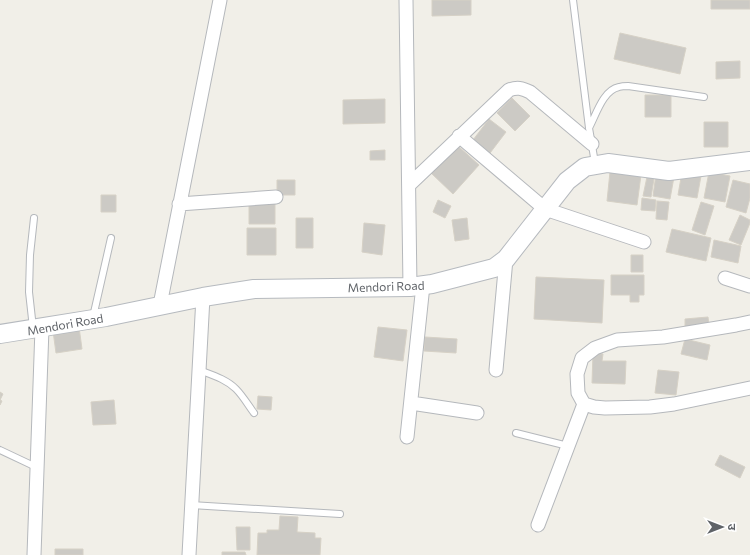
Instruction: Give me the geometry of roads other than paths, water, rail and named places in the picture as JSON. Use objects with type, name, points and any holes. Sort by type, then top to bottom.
[{"type":"main road","name":"Mendori Road","points":[[0,334],[93,319],[160,305],[254,289],[416,286],[456,278],[494,268],[506,259],[567,181],[585,167],[608,163],[669,171],[750,161]]},
{"type":"street","points":[[160,305],[220,0]]},
{"type":"street","points":[[406,0],[409,185],[416,286],[407,437]]},
{"type":"street","points":[[409,185],[509,90],[516,88],[522,88],[530,92],[592,144]]},
{"type":"street","points":[[459,136],[545,209],[644,242]]},
{"type":"street","points":[[180,204],[276,197]]},
{"type":"street","points":[[496,370],[506,259]]},
{"type":"street","points":[[725,278],[750,286]]},
{"type":"street","points":[[189,555],[203,297]]},
{"type":"street","points":[[750,322],[736,326],[663,336],[617,340],[595,348],[582,358],[577,374],[578,393],[584,404],[605,408],[650,407],[674,404],[750,388]]},
{"type":"street","points":[[34,555],[37,468],[38,328]]},
{"type":"street","points":[[410,402],[476,413]]},
{"type":"street","points":[[538,526],[584,404]]},
{"type":"lane","points":[[573,0],[589,128],[596,166]]},
{"type":"lane","points":[[589,128],[609,91],[618,87],[628,86],[704,97]]},
{"type":"lane","points":[[34,218],[30,255],[29,292],[38,328]]},
{"type":"lane","points":[[93,319],[111,238]]},
{"type":"lane","points":[[199,370],[222,379],[230,384],[237,390],[254,413]]},
{"type":"lane","points":[[516,433],[568,446]]},
{"type":"lane","points":[[0,450],[37,468]]},
{"type":"lane","points":[[192,505],[340,514]]}]
